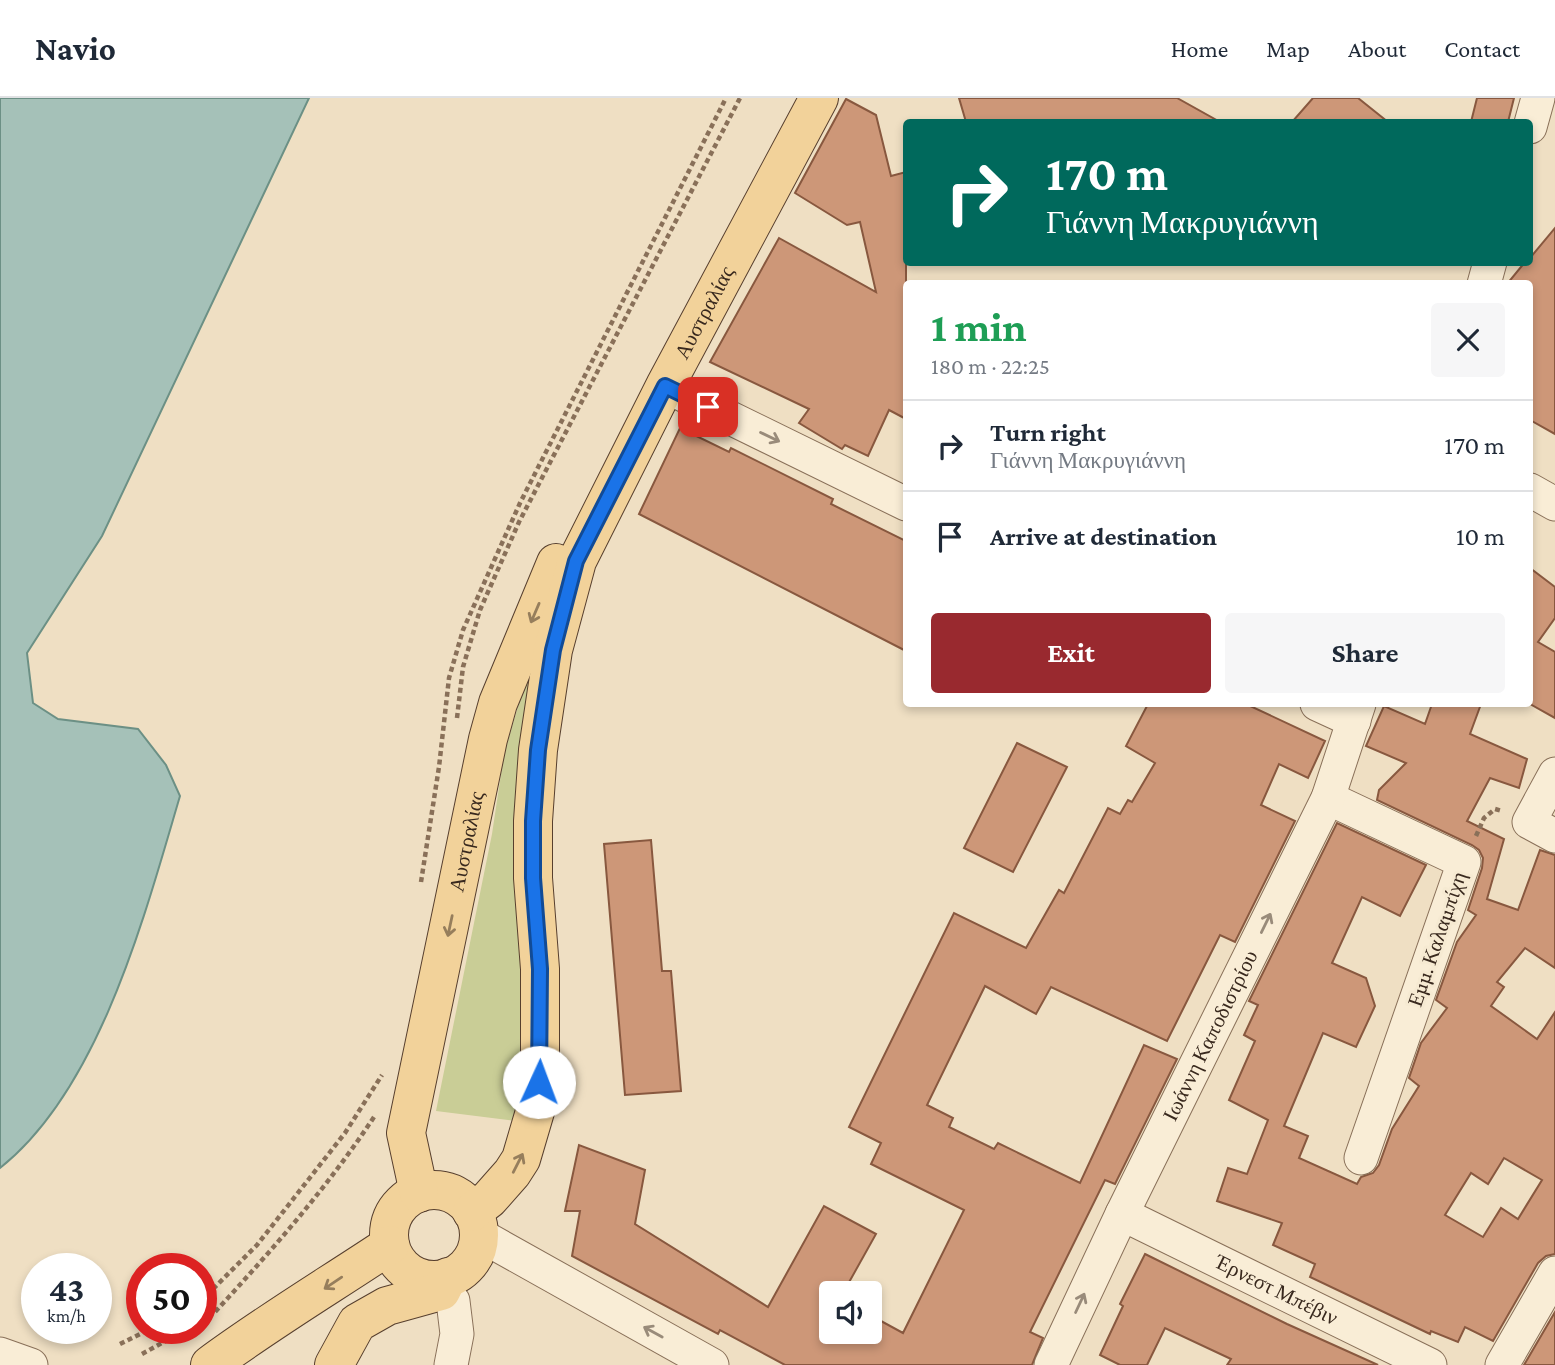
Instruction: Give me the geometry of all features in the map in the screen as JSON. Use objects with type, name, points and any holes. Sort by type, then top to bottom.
[{"type":"main road","name":"Αυστραλίας","points":[[419,1193],[406,1133],[488,739],[498,703],[562,550],[634,410],[804,98]]},
{"type":"main road","name":"Αυστραλίας","points":[[334,1365],[357,1323],[387,1306],[444,1284],[467,1266],[474,1255],[475,1223],[489,1199],[521,1159],[536,1108],[540,1063],[540,969],[533,878],[533,821],[538,750],[553,650],[576,561],[665,386],[819,98]]},
{"type":"main road","points":[[444,1284],[418,1277],[397,1261],[388,1235],[391,1220],[398,1207],[409,1197],[438,1190],[453,1194],[465,1202],[475,1223]]},
{"type":"main road","points":[[210,1365],[390,1245]]},
{"type":"street","points":[[1532,119],[1538,98]]},
{"type":"street","points":[[665,386],[903,503]]},
{"type":"street","points":[[1533,492],[1555,504]]},
{"type":"street","points":[[1332,707],[1357,712]]},
{"type":"street","name":"Ιωάννη Καποδιστρίου","points":[[1051,1365],[1122,1214],[1328,798],[1357,712]]},
{"type":"street","points":[[1542,829],[1555,774]]},
{"type":"street","name":"Εμμ. Καλαμπίχη","points":[[1328,798],[1464,862],[1361,1158]]},
{"type":"street","name":"Έρνεστ Μπέβιν","points":[[1122,1214],[1430,1365]]},
{"type":"street","points":[[475,1223],[712,1365]]},
{"type":"street","points":[[1502,1365],[1555,1273]]},
{"type":"street","points":[[444,1284],[453,1301],[457,1334],[451,1365]]},
{"type":"street","points":[[0,1354],[31,1365]]},
{"type":"path","points":[[421,886],[439,767],[445,699],[463,631],[545,453],[726,98]]},
{"type":"path","points":[[456,728],[457,700],[463,667],[480,610],[519,522],[740,98]]},
{"type":"path","points":[[1471,844],[1484,818],[1495,809],[1542,829]]},
{"type":"path","points":[[217,1285],[257,1245],[345,1133],[385,1070]]},
{"type":"path","points":[[217,1310],[291,1229],[350,1153],[377,1113]]},
{"type":"path","points":[[120,1344],[126,1341]]},
{"type":"path","points":[[142,1354],[160,1344]]},
{"type":"green space","points":[[534,675],[522,1084],[516,1121],[436,1111],[492,834],[504,754],[526,679]]},
{"type":"water","points":[[0,98],[309,98],[102,536],[27,653],[33,703],[58,719],[138,729],[166,765],[180,796],[134,945],[92,1047],[65,1093],[35,1134],[0,1168]]},
{"type":"building","points":[[959,98],[1177,98],[1215,119],[965,119]]},
{"type":"building","points":[[1313,98],[1358,98],[1384,119],[1295,119]]},
{"type":"building","points":[[1477,98],[1514,98],[1509,119],[1472,119]]},
{"type":"building","points":[[846,99],[876,115],[891,176],[903,173],[903,266],[906,266],[906,280],[903,280],[903,417],[889,410],[868,456],[845,445],[842,449],[799,423],[809,409],[710,362],[779,238],[876,292],[860,222],[847,225],[795,193]]},
{"type":"building","points":[[1555,228],[1555,434],[1533,422],[1533,280],[1510,280],[1522,266],[1533,266],[1533,254]]},
{"type":"building","points":[[680,428],[729,452],[731,448],[833,499],[831,504],[903,540],[903,649],[639,514]]},
{"type":"building","points":[[1533,570],[1555,587],[1555,618],[1538,642],[1555,652],[1555,718],[1533,706]]},
{"type":"building","points":[[1146,707],[1252,707],[1325,741],[1308,778],[1279,764],[1261,805],[1295,821],[1235,942],[1220,935],[1167,1041],[1051,987],[1036,1014],[985,986],[927,1105],[953,1118],[949,1127],[994,1149],[998,1143],[1080,1183],[1144,1045],[1177,1059],[1115,1184],[1105,1180],[1030,1332],[1043,1338],[1032,1365],[785,1365],[720,1330],[718,1334],[572,1256],[580,1211],[565,1211],[579,1145],[645,1170],[635,1224],[768,1307],[824,1206],[876,1234],[850,1281],[819,1281],[819,1344],[882,1344],[882,1322],[903,1333],[964,1210],[871,1164],[881,1143],[849,1127],[954,913],[1026,948],[1059,890],[1064,893],[1108,808],[1120,814],[1128,800],[1132,802],[1155,763],[1126,746]]},
{"type":"building","points":[[1384,707],[1425,724],[1431,707],[1480,707],[1470,734],[1527,759],[1519,788],[1490,778],[1467,821],[1504,839],[1487,899],[1518,910],[1540,850],[1555,855],[1555,968],[1525,948],[1497,982],[1504,987],[1491,1006],[1537,1039],[1555,1012],[1555,1254],[1546,1256],[1538,1263],[1493,1341],[1465,1327],[1458,1342],[1431,1331],[1430,1334],[1310,1277],[1315,1264],[1273,1245],[1282,1223],[1217,1201],[1228,1168],[1247,1174],[1268,1120],[1229,1100],[1255,1041],[1244,1035],[1258,1005],[1249,1001],[1337,823],[1426,865],[1400,916],[1362,897],[1332,963],[1366,978],[1375,1006],[1356,1047],[1323,1033],[1284,1126],[1308,1136],[1299,1158],[1357,1184],[1361,1177],[1373,1173],[1379,1165],[1392,1129],[1419,1086],[1409,1078],[1421,1043],[1447,1008],[1436,1000],[1457,942],[1476,915],[1468,910],[1483,858],[1479,850],[1472,845],[1377,800],[1379,790],[1406,763],[1366,746]],"holes":[[[1504,1158],[1542,1180],[1518,1219],[1501,1208],[1483,1237],[1445,1215],[1471,1173],[1488,1184]]]},
{"type":"building","points":[[1017,743],[1067,767],[1013,872],[964,848]]},
{"type":"building","points":[[651,840],[662,971],[671,971],[681,1091],[625,1095],[604,844]]},
{"type":"building","points":[[1145,1254],[1287,1324],[1378,1365],[1227,1365],[1231,1359],[1165,1328],[1147,1365],[1120,1365],[1100,1355],[1123,1306],[1120,1304]]},
{"type":"building","points":[[1555,1312],[1555,1365],[1524,1365]]},
{"type":"route","points":[[539,1082],[540,969],[533,878],[533,821],[538,750],[553,650],[576,561],[665,386],[708,407]]}]
